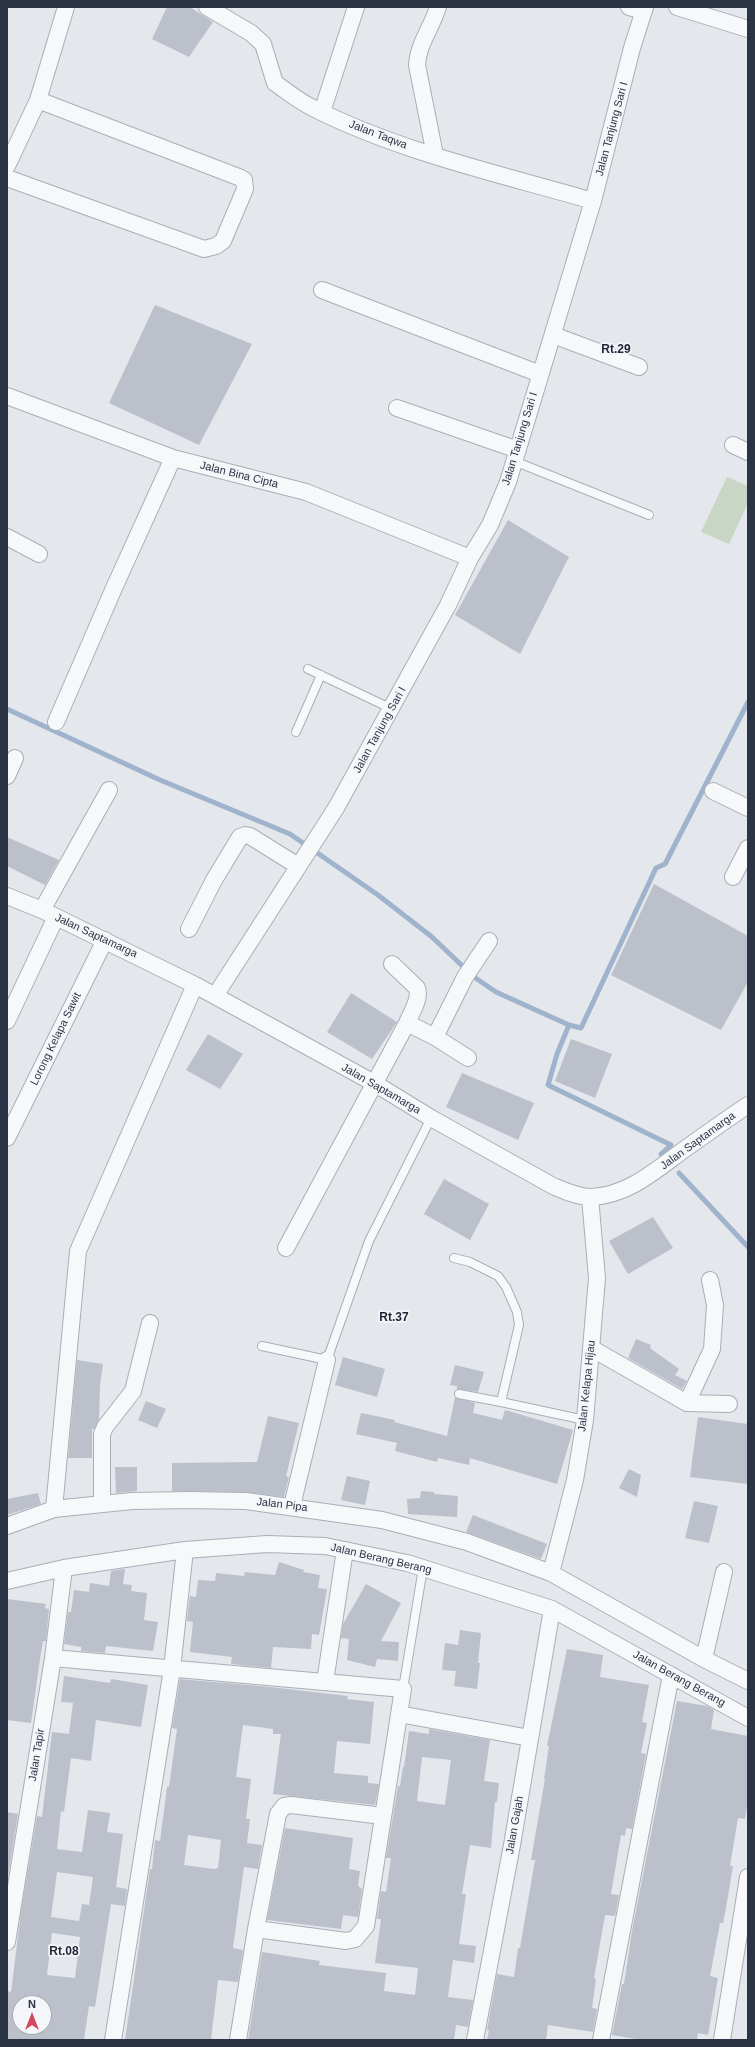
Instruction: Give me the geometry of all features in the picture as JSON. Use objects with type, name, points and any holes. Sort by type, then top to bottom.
[{"type":"street","points":[[9,158],[38,100],[66,7]]},
{"type":"street","name":"Jalan Taqwa","points":[[207,7],[251,32],[263,44],[275,84],[322,112],[358,129],[435,155],[593,201]]},
{"type":"street","points":[[322,112],[356,7]]},
{"type":"street","points":[[435,155],[417,65],[418,54],[433,23],[438,7]]},
{"type":"street","points":[[677,7],[748,29]]},
{"type":"street","name":"Jalan Tanjung Sari I","points":[[302,861],[336,808],[392,709],[448,604],[470,558],[490,525],[500,502],[516,455],[593,201],[632,48],[640,8]]},
{"type":"street","points":[[7,178],[204,249],[216,246],[223,241],[245,188],[244,180],[242,178],[38,100]]},
{"type":"street","points":[[322,290],[540,374]]},
{"type":"street","points":[[553,335],[639,367]]},
{"type":"street","name":"Jalan Bina Cipta","points":[[7,397],[173,458],[306,492],[470,558]]},
{"type":"street","points":[[397,408],[516,455]]},
{"type":"street","points":[[733,444],[748,452]]},
{"type":"street","points":[[56,722],[114,588],[173,458]]},
{"type":"street","points":[[7,537],[39,554]]},
{"type":"street","points":[[7,776],[15,758]]},
{"type":"street","points":[[42,910],[109,790]]},
{"type":"street","points":[[713,791],[748,808]]},
{"type":"street","points":[[189,929],[214,880],[240,837],[245,835],[250,836],[302,861],[215,996]]},
{"type":"street","points":[[733,877],[748,848]]},
{"type":"street","name":"Jalan Saptamarga","points":[[7,896],[42,910],[195,984],[374,1083],[431,1118],[553,1186],[590,1197],[614,1193],[628,1188],[661,1168],[684,1149],[748,1105]]},
{"type":"street","points":[[7,1021],[56,917]]},
{"type":"street","name":"Lorong Kelapa Sawit","points":[[7,1138],[105,940]]},
{"type":"street","points":[[435,1037],[467,974],[489,941]]},
{"type":"street","points":[[286,1248],[407,1023],[419,993],[409,979],[392,964]]},
{"type":"street","points":[[54,1509],[78,1251],[195,984]]},
{"type":"street","points":[[407,1023],[435,1037],[468,1058]]},
{"type":"street","name":"Jalan Kelapa Hijau","points":[[551,1573],[575,1480],[584,1420],[597,1278],[590,1197]]},
{"type":"street","points":[[687,1403],[712,1349],[715,1305],[710,1280]]},
{"type":"street","points":[[102,1504],[102,1434],[104,1427],[133,1391],[150,1323]]},
{"type":"street","points":[[591,1348],[687,1403],[729,1404]]},
{"type":"street","points":[[292,1506],[327,1360]]},
{"type":"street","name":"Jalan Pipa","points":[[7,1526],[54,1509],[132,1501],[231,1501],[292,1506],[389,1522],[467,1542],[551,1573],[704,1659],[748,1681]]},
{"type":"street","name":"Jalan Berang Berang","points":[[7,1581],[64,1568],[185,1550],[296,1544],[326,1546],[423,1568],[552,1609],[748,1718]]},
{"type":"street","points":[[113,2040],[172,1669],[185,1550]]},
{"type":"street","points":[[325,1682],[345,1550]]},
{"type":"street","name":"Jalan Tapir","points":[[7,1942],[53,1658],[64,1568]]},
{"type":"street","points":[[704,1659],[724,1572]]},
{"type":"street","name":"Jalan Gajah","points":[[475,2040],[552,1609]]},
{"type":"street","points":[[53,1658],[403,1689],[366,1926],[361,1934],[355,1939],[346,1941],[256,1929]]},
{"type":"street","points":[[601,2040],[670,1675]]},
{"type":"street","points":[[399,1714],[530,1738]]},
{"type":"street","points":[[238,2040],[275,1821],[278,1814],[284,1806],[383,1816]]},
{"type":"street","points":[[722,2040],[748,1877]]},
{"type":"lane","points":[[516,455],[650,515]]},
{"type":"lane","points":[[308,668],[392,709]]},
{"type":"lane","points":[[296,732],[321,675]]},
{"type":"lane","points":[[262,1346],[327,1360],[369,1241],[431,1118]]},
{"type":"lane","points":[[454,1258],[470,1262],[498,1276],[506,1287],[517,1312],[519,1325],[501,1402]]},
{"type":"lane","points":[[459,1394],[584,1420]]},
{"type":"lane","points":[[403,1689],[423,1568]]},
{"type":"green space","points":[[727,477],[748,486],[748,503],[729,544],[701,532]]},
{"type":"building","points":[[167,7],[190,7],[213,22],[189,57],[152,39]]},
{"type":"building","points":[[155,305],[252,344],[199,445],[109,403]]},
{"type":"building","points":[[508,520],[569,557],[520,654],[455,615]]},
{"type":"building","points":[[7,837],[59,860],[45,885],[7,866]]},
{"type":"building","points":[[654,884],[748,936],[748,982],[721,1030],[611,975]]},
{"type":"building","points":[[351,993],[397,1022],[372,1059],[327,1032]]},
{"type":"building","points":[[208,1034],[243,1054],[220,1089],[186,1070]]},
{"type":"building","points":[[571,1039],[612,1054],[595,1098],[555,1081]]},
{"type":"building","points":[[462,1073],[534,1103],[518,1140],[446,1107]]},
{"type":"building","points":[[444,1179],[489,1204],[470,1240],[424,1214]]},
{"type":"building","points":[[653,1217],[673,1248],[628,1274],[609,1241]]},
{"type":"building","points":[[636,1339],[651,1345],[650,1348],[679,1369],[675,1375],[687,1381],[682,1389],[628,1358]]},
{"type":"building","points":[[343,1357],[385,1369],[377,1397],[335,1385]]},
{"type":"building","points":[[77,1360],[103,1364],[100,1385],[99,1420],[94,1429],[92,1429],[92,1458],[68,1458]]},
{"type":"building","points":[[455,1365],[484,1372],[478,1392],[457,1389],[457,1386],[450,1385]]},
{"type":"building","points":[[455,1397],[475,1403],[473,1413],[502,1420],[505,1410],[573,1430],[557,1484],[470,1458],[469,1465],[438,1458],[437,1462],[395,1451],[397,1443],[356,1434],[361,1413],[395,1420],[394,1422],[447,1436]]},
{"type":"building","points":[[146,1401],[166,1409],[157,1428],[138,1420]]},
{"type":"building","points":[[268,1416],[299,1423],[286,1476],[289,1477],[284,1497],[246,1492],[172,1491],[172,1463],[257,1462]]},
{"type":"building","points":[[698,1417],[748,1424],[748,1484],[690,1477]]},
{"type":"building","points":[[115,1467],[137,1467],[137,1491],[116,1493]]},
{"type":"building","points":[[629,1469],[641,1475],[637,1497],[619,1488]]},
{"type":"building","points":[[347,1476],[370,1481],[365,1505],[341,1500]]},
{"type":"building","points":[[421,1491],[434,1492],[434,1494],[458,1496],[457,1517],[408,1514],[407,1499],[420,1498]]},
{"type":"building","points":[[38,1493],[41,1504],[7,1515],[7,1499]]},
{"type":"building","points":[[694,1501],[718,1506],[709,1543],[685,1538]]},
{"type":"building","points":[[473,1515],[547,1544],[541,1559],[466,1532]]},
{"type":"building","points":[[279,1562],[304,1570],[303,1572],[320,1575],[318,1588],[327,1589],[319,1635],[312,1634],[311,1649],[273,1647],[271,1668],[231,1664],[232,1657],[190,1652],[193,1622],[187,1621],[190,1596],[196,1597],[198,1580],[215,1581],[216,1573],[244,1576],[245,1572],[275,1575]]},
{"type":"building","points":[[125,1569],[123,1584],[132,1585],[131,1591],[147,1593],[144,1620],[158,1622],[153,1651],[106,1646],[105,1653],[81,1651],[81,1647],[64,1644],[68,1612],[71,1612],[74,1590],[89,1592],[90,1583],[109,1586],[111,1571]]},
{"type":"building","points":[[366,1584],[401,1603],[381,1641],[399,1642],[398,1661],[377,1659],[375,1667],[347,1660],[349,1639],[341,1638],[343,1624]]},
{"type":"building","points":[[7,1599],[46,1604],[45,1608],[49,1609],[46,1641],[43,1641],[31,1723],[7,1720]]},
{"type":"building","points":[[460,1630],[481,1633],[477,1689],[454,1686],[456,1671],[442,1670],[445,1643],[458,1645]]},
{"type":"building","points":[[567,1649],[603,1655],[600,1677],[649,1685],[642,1722],[647,1723],[641,1753],[646,1754],[632,1829],[626,1828],[625,1836],[621,1835],[611,1894],[619,1895],[615,1916],[605,1915],[594,1978],[596,1979],[592,2008],[597,2009],[593,2032],[548,2025],[546,2040],[487,2040],[489,2030],[487,2030],[497,1974],[514,1977],[518,1948],[520,1948],[535,1860],[531,1860],[545,1779],[549,1746],[547,1746]]},
{"type":"building","points":[[64,1676],[110,1683],[111,1679],[148,1685],[141,1727],[96,1720],[91,1761],[71,1758],[64,1812],[61,1811],[57,1849],[82,1852],[88,1810],[110,1813],[107,1832],[123,1834],[116,1887],[127,1889],[125,1906],[111,1904],[95,2007],[89,2006],[84,2040],[7,2040],[7,1991],[11,1992],[21,1912],[37,1816],[42,1817],[52,1732],[69,1734],[73,1703],[61,1702]],"holes":[[[57,1872],[93,1877],[89,1905],[82,1904],[79,1921],[51,1917]],[[52,1933],[80,1937],[75,1978],[47,1975]]]},
{"type":"building","points":[[180,1679],[348,1696],[347,1699],[374,1702],[370,1744],[337,1741],[334,1773],[368,1776],[368,1783],[379,1784],[375,1805],[273,1794],[281,1734],[273,1734],[273,1729],[243,1725],[236,1777],[251,1779],[246,1819],[250,1819],[247,1843],[262,1845],[258,1869],[244,1867],[233,1948],[243,1950],[238,1982],[218,1980],[211,2040],[125,2040],[150,1869],[152,1869],[155,1840],[160,1841],[167,1787],[169,1787],[177,1729],[172,1728]],"holes":[[[188,1835],[221,1840],[218,1868],[214,1869],[184,1865]]]},
{"type":"building","points":[[677,1701],[707,1706],[714,1710],[711,1729],[748,1736],[748,1799],[745,1819],[738,1818],[730,1866],[733,1866],[726,1908],[723,1923],[720,1923],[710,1976],[718,1978],[708,2035],[698,2033],[697,2040],[642,2040],[612,2035],[622,1984],[624,1984],[632,1931]]},
{"type":"building","points":[[429,1729],[490,1740],[484,1781],[499,1783],[497,1802],[495,1802],[491,1848],[470,1845],[462,1894],[466,1894],[459,1944],[476,1946],[474,1963],[453,1960],[448,1997],[473,2000],[468,2027],[456,2025],[454,2040],[248,2040],[262,1952],[320,1961],[319,1965],[386,1973],[384,1991],[415,1995],[418,1968],[375,1963],[381,1919],[377,1919],[381,1891],[386,1892],[391,1858],[386,1858],[398,1786],[400,1786],[404,1767],[409,1731],[429,1734]],"holes":[[[422,1757],[451,1760],[445,1805],[417,1801]]]},
{"type":"building","points":[[7,1812],[18,1814],[7,1883]]},
{"type":"building","points":[[285,1828],[353,1838],[349,1869],[360,1871],[358,1886],[362,1889],[358,1917],[343,1915],[341,1929],[267,1920]]},
{"type":"waterway","points":[[569,1025],[581,1028],[656,868],[665,864],[748,702]]},
{"type":"waterway","points":[[7,709],[160,780],[290,834],[378,895],[432,937],[474,977],[496,992],[569,1025],[557,1054],[548,1085],[671,1145],[661,1154]]},
{"type":"waterway","points":[[679,1173],[748,1247]]},
{"type":"district","name":"Rt.29","points":[[616,350]]},
{"type":"district","name":"Rt.37","points":[[394,1318]]},
{"type":"district","name":"Rt.08","points":[[64,1952]]}]
